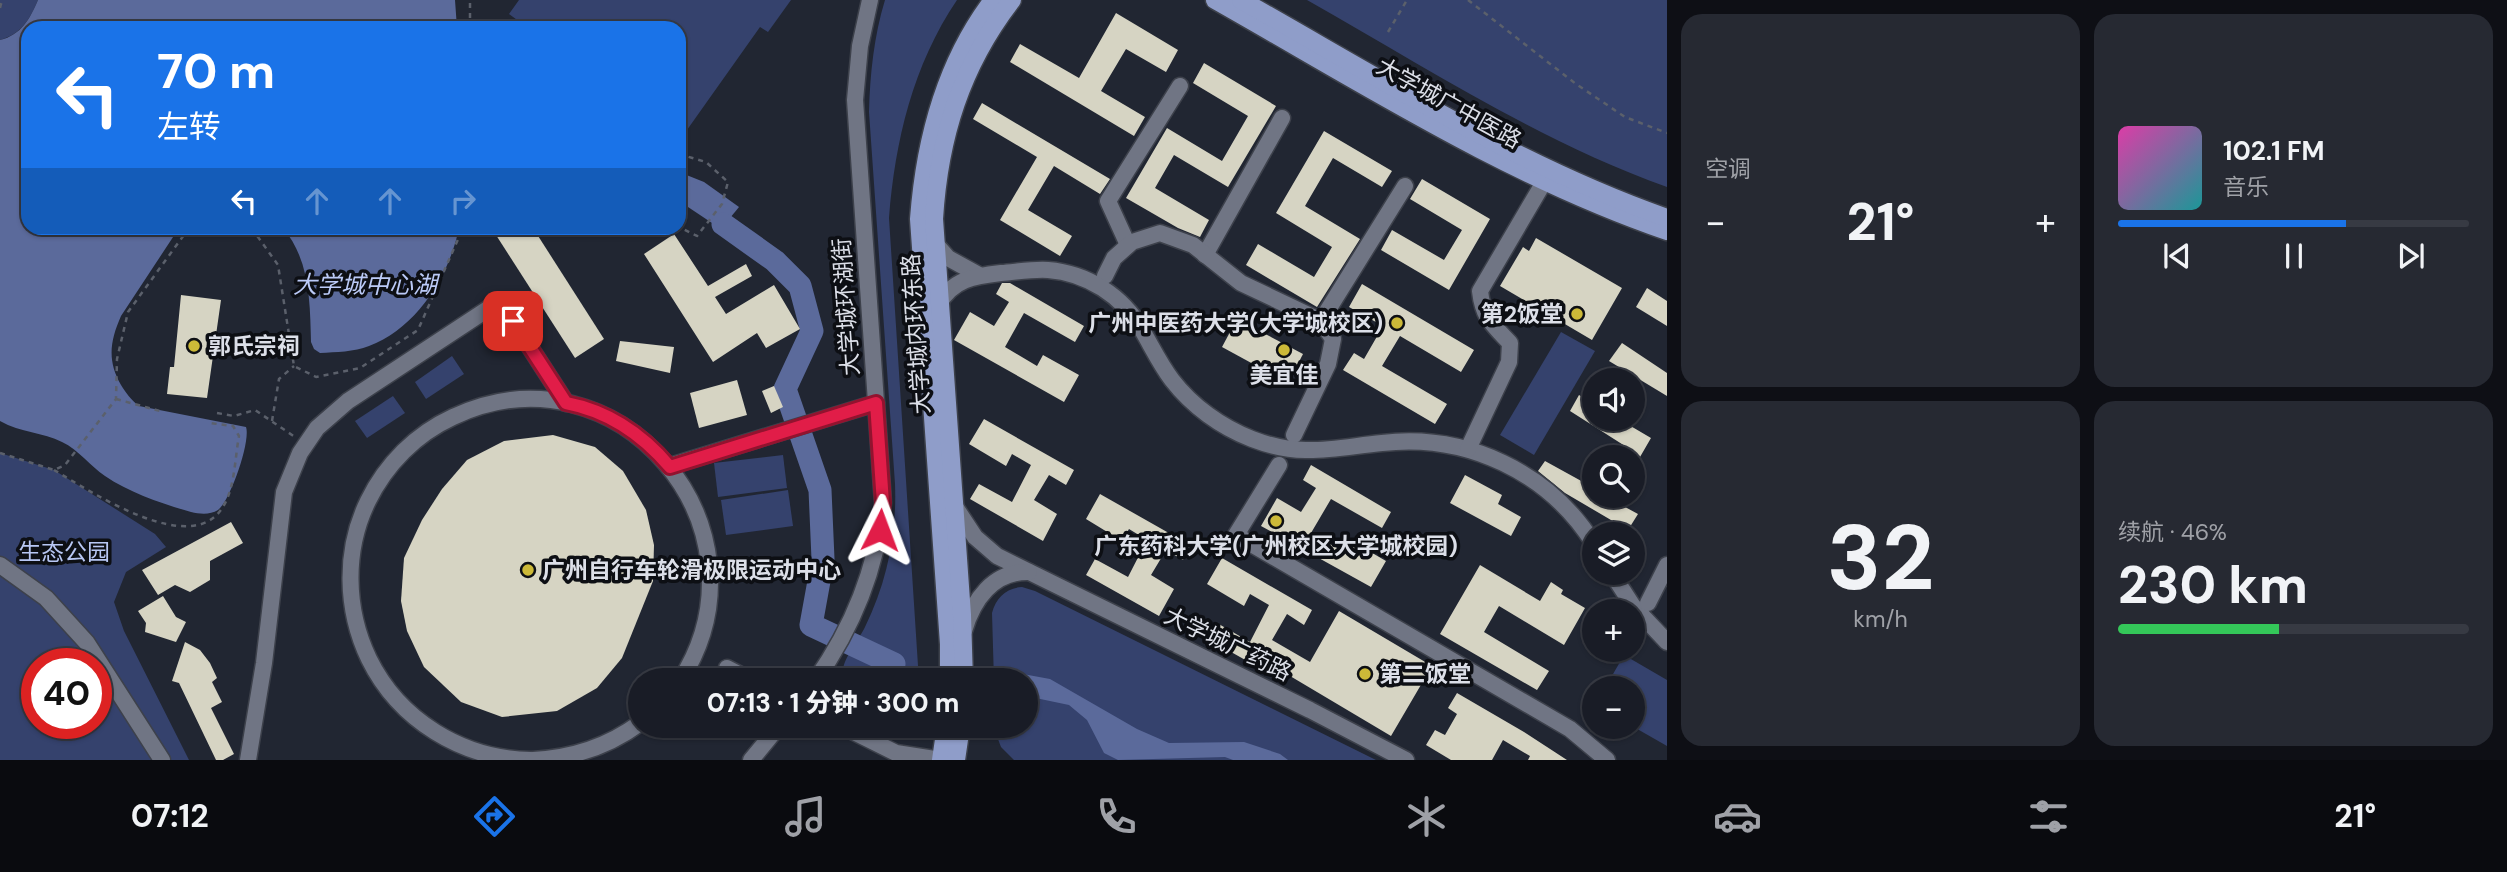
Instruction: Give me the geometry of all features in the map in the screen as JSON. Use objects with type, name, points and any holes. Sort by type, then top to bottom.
[{"type":"main road","name":"大学城内环东路","points":[[949,668],[919,219],[926,152],[943,93],[965,46],[993,0]]},
{"type":"main road","name":"大学城内环东路","points":[[964,668],[934,242],[937,178],[947,127],[957,98],[977,53],[1012,0]]},
{"type":"main road","name":"大学城广中医路","points":[[1215,0],[1487,153],[1544,182],[1611,211],[1667,231]]},
{"type":"main road","name":"大学城广中医路","points":[[1241,0],[1524,158],[1616,199],[1667,218]]},
{"type":"main road","points":[[947,738],[949,760]]},
{"type":"main road","points":[[949,760],[957,738]]},
{"type":"street","name":"大学城环湖街","points":[[824,668],[848,630],[869,576],[880,530],[883,503],[855,100],[860,46],[870,0]]},
{"type":"street","points":[[1128,245],[1108,201],[1180,86]]},
{"type":"street","points":[[1205,255],[1282,118]]},
{"type":"street","points":[[1468,449],[1509,362],[1510,343],[1482,310],[1480,291],[1544,182]]},
{"type":"street","points":[[1321,321],[1405,186]]},
{"type":"street","points":[[1105,276],[1114,258],[1128,245],[1160,233],[1193,245],[1241,283],[1321,321],[1333,339],[1328,364],[1294,435]]},
{"type":"street","points":[[934,242],[948,258],[979,275]]},
{"type":"street","points":[[938,305],[954,286],[979,275],[1046,270],[1074,275],[1102,288],[1125,307],[1185,395],[1219,422],[1250,438],[1305,451],[1416,441],[1468,449],[1509,465],[1536,482],[1582,527]]},
{"type":"street","points":[[248,760],[264,663],[284,492],[288,478],[306,444],[325,421],[348,401],[500,301],[566,403]]},
{"type":"street","points":[[628,731],[593,749],[559,758],[517,760],[486,754],[450,741],[424,724],[390,692],[371,663],[357,627],[351,589],[353,547],[366,506],[380,479],[400,455],[428,430],[456,415],[495,402],[531,399],[566,403],[595,411],[623,425],[648,443],[670,467],[689,494],[707,545],[709,599],[704,629],[688,668]]},
{"type":"street","points":[[670,467],[876,403]]},
{"type":"street","points":[[1279,465],[1236,535],[1570,729],[1607,760]]},
{"type":"street","name":"大学城广药路","points":[[953,503],[962,522],[980,543],[997,556],[1406,760]]},
{"type":"street","points":[[0,565],[46,597],[87,643],[162,760]]},
{"type":"street","points":[[1647,603],[1667,565]]},
{"type":"street","points":[[963,636],[973,607],[985,590],[1004,576],[1029,572]]},
{"type":"street","points":[[1619,585],[1633,606],[1667,642]]},
{"type":"street","points":[[751,760],[769,738]]},
{"type":"street","points":[[866,738],[896,753],[949,760]]},
{"type":"path","points":[[0,8],[2,0]]},
{"type":"path","points":[[470,0],[470,21]]},
{"type":"path","points":[[1388,32],[1407,0]]},
{"type":"path","points":[[1468,0],[1518,41],[1615,111],[1667,133]]},
{"type":"path","points":[[686,156],[706,162],[728,181],[722,204],[697,236],[686,230]]},
{"type":"path","points":[[54,470],[65,465],[116,399],[117,359],[128,312],[185,235]]},
{"type":"path","points":[[254,235],[278,265],[294,366]]},
{"type":"path","points":[[294,366],[316,377],[360,368],[418,330],[460,235]]},
{"type":"path","points":[[272,422],[279,379],[294,366]]},
{"type":"path","points":[[116,399],[160,411]]},
{"type":"path","points":[[217,413],[234,415],[256,410],[306,444]]},
{"type":"path","points":[[0,453],[54,470],[131,513],[157,522],[199,526],[216,516],[228,497],[239,436],[233,426],[210,423]]},
{"type":"green space","points":[[0,0],[38,0],[27,21],[21,21],[21,28],[0,40]]},
{"type":"green space","points":[[519,0],[791,0],[768,32],[760,27],[686,131],[686,21],[518,21],[509,14]]},
{"type":"green space","points":[[885,0],[957,0],[929,51],[909,104],[896,161],[889,218],[918,668],[843,668],[873,610],[885,575],[895,503],[869,112],[878,27]]},
{"type":"green space","points":[[1307,0],[1667,0],[1667,187],[1620,169],[1528,125]]},
{"type":"green space","points":[[1561,332],[1595,351],[1585,368],[1582,368],[1582,373],[1534,455],[1500,435]]},
{"type":"green space","points":[[452,356],[464,374],[426,399],[415,382]]},
{"type":"green space","points":[[393,396],[405,413],[367,438],[355,421]]},
{"type":"green space","name":"生态公园","points":[[0,453],[54,470],[155,534],[166,547],[126,572],[114,602],[124,631],[189,760],[0,760]]},
{"type":"green space","points":[[783,455],[787,488],[718,497],[714,463]]},
{"type":"green space","points":[[788,490],[793,526],[726,535],[721,500]]},
{"type":"green space","points":[[1022,587],[1035,591],[1376,760],[1014,760],[1001,747],[998,738],[1038,738],[1038,668],[994,668],[992,613],[1002,595],[1011,589]]},
{"type":"green space","points":[[1620,662],[1636,662],[1667,680],[1667,746],[1645,733],[1645,676],[1612,676]]},
{"type":"water","points":[[38,0],[455,0],[456,21],[27,21]]},
{"type":"water","points":[[21,28],[21,235],[174,235],[121,316],[112,342],[112,359],[121,385],[139,406],[246,427],[245,445],[238,470],[228,495],[215,512],[191,512],[136,493],[105,476],[62,442],[0,421],[0,40]]},
{"type":"water","points":[[686,175],[704,182],[739,207],[721,229],[686,206]]},
{"type":"water","name":"大学城中心湖","points":[[288,235],[457,235],[439,282],[402,327],[363,348],[320,353],[314,349],[311,342],[307,282]]},
{"type":"water","points":[[1038,677],[1050,679],[1137,729],[1169,743],[1244,742],[1280,754],[1288,760],[1233,760],[1225,757],[1118,760],[1104,753],[1087,720],[1069,705],[1038,699]]},
{"type":"building","points":[[1116,13],[1178,50],[1166,72],[1126,49],[1101,91],[1145,117],[1134,136],[1010,62],[1020,44],[1079,78]]},
{"type":"building","points":[[1204,63],[1276,106],[1228,187],[1174,155],[1155,188],[1209,220],[1200,237],[1178,228],[1126,198],[1167,128],[1222,161],[1248,116],[1193,83]]},
{"type":"building","points":[[982,103],[1110,179],[1100,194],[1054,166],[1028,210],[1072,236],[1060,256],[1000,220],[1037,157],[973,119]]},
{"type":"building","points":[[1324,131],[1392,171],[1382,187],[1333,158],[1305,206],[1360,239],[1317,307],[1246,265],[1258,244],[1314,277],[1332,247],[1276,213]]},
{"type":"building","points":[[1422,179],[1490,219],[1449,290],[1381,250],[1392,230],[1444,260],[1462,230],[1410,199]]},
{"type":"building","points":[[496,235],[537,235],[604,339],[575,358]]},
{"type":"building","points":[[675,235],[708,286],[746,264],[752,276],[715,297],[726,314],[774,285],[800,329],[766,348],[757,333],[713,362],[644,254]]},
{"type":"building","name":"第2饭堂","points":[[1536,238],[1622,288],[1592,340],[1500,286],[1523,247],[1529,251]]},
{"type":"building","points":[[1002,283],[1010,283],[1084,326],[1075,342],[1024,313],[1005,347],[1037,366],[1043,355],[1079,375],[1064,402],[954,340],[970,312],[994,326],[1009,302],[996,294]]},
{"type":"building","points":[[1362,284],[1474,350],[1461,372],[1400,336],[1382,366],[1447,404],[1435,424],[1343,370],[1354,353],[1364,359],[1383,326],[1349,307]]},
{"type":"building","points":[[1647,288],[1667,301],[1667,326],[1636,307]]},
{"type":"building","name":"郭氏宗祠","points":[[181,295],[221,300],[207,398],[167,394],[170,367],[174,367]]},
{"type":"building","points":[[1237,319],[1303,354],[1288,383],[1222,347]]},
{"type":"building","points":[[620,341],[674,347],[670,373],[616,361]]},
{"type":"building","points":[[1622,343],[1667,373],[1667,396],[1645,383],[1645,368],[1621,368],[1609,361]]},
{"type":"building","points":[[737,380],[747,415],[699,428],[690,393]]},
{"type":"building","points":[[774,386],[783,407],[771,413],[762,391]]},
{"type":"building","points":[[1579,395],[1582,397],[1582,419],[1570,411]]},
{"type":"building","points":[[984,419],[1074,470],[1066,485],[1049,475],[1034,500],[1057,514],[1043,541],[970,499],[979,484],[1012,502],[1031,465],[1012,454],[1006,466],[969,444]]},
{"type":"building","points":[[1601,431],[1639,431],[1651,438],[1645,448],[1645,445],[1623,445]]},
{"type":"building","name":"广州自行车轮滑极限运动中心","points":[[553,435],[595,447],[623,471],[646,510],[654,545],[653,581],[622,658],[597,688],[557,711],[502,717],[461,702],[424,667],[407,631],[401,601],[404,558],[422,520],[442,489],[467,460],[504,441]]},
{"type":"building","points":[[1545,461],[1582,481],[1582,503],[1565,493],[1538,471]]},
{"type":"building","points":[[1311,465],[1391,512],[1382,528],[1331,499],[1311,533],[1344,552],[1350,540],[1386,561],[1371,587],[1261,526],[1277,498],[1301,512],[1316,488],[1303,480]]},
{"type":"building","points":[[1465,475],[1502,495],[1498,504],[1521,517],[1511,536],[1450,503]]},
{"type":"building","points":[[1100,494],[1190,545],[1183,560],[1166,550],[1151,575],[1174,589],[1159,616],[1086,575],[1095,559],[1128,577],[1147,540],[1129,529],[1122,541],[1086,519]]},
{"type":"building","points":[[1591,508],[1627,508],[1638,514],[1633,522],[1614,522]]},
{"type":"building","points":[[231,522],[243,543],[210,561],[210,580],[190,592],[175,585],[158,595],[142,570]]},
{"type":"building","name":"第二饭堂","points":[[1222,558],[1312,610],[1304,625],[1287,614],[1272,640],[1310,662],[1339,611],[1432,666],[1391,736],[1285,673],[1281,680],[1208,639],[1217,623],[1250,642],[1269,605],[1250,594],[1244,606],[1207,584]]},
{"type":"building","points":[[1480,565],[1540,601],[1551,582],[1563,590],[1561,594],[1582,606],[1582,613],[1564,645],[1499,606],[1484,632],[1549,671],[1537,690],[1440,634]]},
{"type":"building","points":[[163,596],[176,617],[186,622],[176,642],[145,632],[146,623],[138,611]]},
{"type":"building","points":[[185,642],[200,650],[217,678],[212,682],[222,702],[211,708],[234,754],[223,760],[216,760],[179,683],[172,681]]},
{"type":"building","points":[[1457,693],[1567,760],[1528,760],[1530,756],[1503,740],[1492,760],[1451,760],[1426,745],[1435,730],[1445,735],[1457,714],[1448,708]]},
{"type":"waterway","points":[[723,224],[775,261],[800,286],[812,331],[785,389],[820,490],[823,559],[811,625],[894,664]]},
{"type":"place","name":"第2饭堂","points":[[1577,314]]},
{"type":"place","name":"广州中医药大学(大学城校区)","points":[[1397,323]]},
{"type":"place","name":"郭氏宗祠","points":[[194,346]]},
{"type":"place","name":"美宜佳","points":[[1284,350]]},
{"type":"place","name":"广东药科大学(广州校区大学城校园)","points":[[1276,521]]},
{"type":"place","name":"广州自行车轮滑极限运动中心","points":[[528,570]]},
{"type":"place","name":"第二饭堂","points":[[1365,674]]},
{"type":"route","points":[[513,321],[566,403],[595,411],[623,425],[648,443],[670,467],[876,403],[883,503],[880,530]]}]
